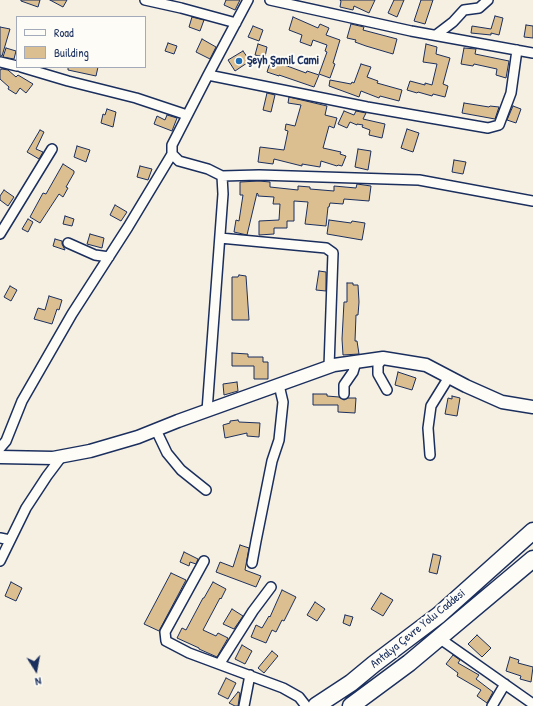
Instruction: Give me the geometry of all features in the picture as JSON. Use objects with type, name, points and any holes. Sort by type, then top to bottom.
[{"type":"highway","name":"Antalya Çevre Yolu Caddesi","points":[[316,706],[351,683],[439,615],[533,530]]},
{"type":"highway","name":"Antalya Çevre Yolu Caddesi","points":[[351,706],[409,663],[531,565]]},
{"type":"street","points":[[145,0],[236,22]]},
{"type":"street","points":[[0,448],[6,440],[26,395],[72,314],[172,154],[172,145],[248,0]]},
{"type":"street","points":[[270,0],[436,35],[533,53]]},
{"type":"street","points":[[436,35],[453,22],[464,10],[479,8],[488,0]]},
{"type":"street","points":[[208,75],[367,107],[488,128],[499,125],[509,100],[517,50]]},
{"type":"street","points":[[0,62],[16,66]]},
{"type":"street","points":[[24,68],[68,81],[136,98],[187,115]]},
{"type":"street","points":[[0,234],[52,149]]},
{"type":"street","points":[[172,154],[179,161],[208,169],[222,176],[259,175],[420,180],[496,193],[533,202]]},
{"type":"street","points":[[207,411],[223,194],[222,176]]},
{"type":"street","points":[[220,238],[326,248],[333,253],[329,366]]},
{"type":"street","points":[[68,243],[95,255],[109,257]]},
{"type":"street","points":[[383,358],[378,365],[378,374],[388,390]]},
{"type":"street","points":[[0,456],[53,458],[90,451],[138,437],[329,366],[383,358],[426,365],[466,386],[502,402],[533,407]]},
{"type":"street","points":[[344,394],[344,385],[353,372],[356,362]]},
{"type":"street","points":[[430,455],[428,428],[431,406],[449,377]]},
{"type":"street","points":[[252,563],[272,461],[279,440],[283,402],[279,385]]},
{"type":"street","points":[[156,430],[167,453],[181,470],[206,490]]},
{"type":"street","points":[[0,561],[26,508],[62,456]]},
{"type":"street","points":[[0,538],[10,540]]},
{"type":"street","points":[[204,561],[165,632],[166,641],[189,653],[283,688],[299,698],[306,706]]},
{"type":"street","points":[[220,664],[253,611],[271,587]]},
{"type":"street","points":[[439,638],[533,704]]},
{"type":"street","points":[[244,706],[250,675]]},
{"type":"street","points":[[492,706],[505,684]]},
{"type":"building","points":[[21,0],[40,0],[38,7]]},
{"type":"building","points":[[50,0],[67,0],[63,7]]},
{"type":"building","points":[[226,0],[240,0],[235,10],[224,5]]},
{"type":"building","points":[[340,0],[375,0],[369,13],[354,6],[353,10],[340,7]]},
{"type":"building","points":[[394,0],[404,0],[397,17],[388,13]]},
{"type":"building","points":[[421,0],[433,0],[425,24],[414,21]]},
{"type":"building","points":[[495,16],[503,18],[499,35],[491,33],[491,35],[471,33],[472,26],[491,29]]},
{"type":"building","points":[[192,17],[204,20],[200,31],[189,27]]},
{"type":"building","points":[[293,17],[318,28],[320,24],[329,28],[326,35],[340,40],[333,63],[335,64],[330,78],[319,74],[327,52],[325,51],[327,45],[313,40],[311,46],[300,42],[302,35],[289,30]]},
{"type":"building","points":[[351,24],[364,27],[363,30],[397,39],[393,54],[366,46],[355,42],[356,40],[347,38]]},
{"type":"building","points":[[526,25],[533,26],[533,38],[524,37]]},
{"type":"building","points":[[253,26],[263,30],[259,41],[248,37]]},
{"type":"building","points":[[0,27],[10,29],[2,56],[0,55]]},
{"type":"building","points":[[202,39],[216,47],[210,59],[196,52]]},
{"type":"building","points":[[168,43],[177,46],[174,54],[165,51]]},
{"type":"building","points":[[258,44],[267,47],[265,57],[255,55]]},
{"type":"building","points":[[426,44],[437,47],[436,54],[450,58],[443,84],[448,86],[445,97],[433,94],[432,96],[407,90],[410,81],[425,85],[425,83],[432,85],[437,64],[423,62]]},
{"type":"building","points":[[6,48],[16,51],[14,59],[3,57]]},
{"type":"building","points":[[464,48],[476,49],[475,54],[509,61],[506,78],[496,75],[497,69],[474,64],[473,66],[461,64]]},
{"type":"building","name":"Şeyh Şamil Cami","points":[[243,51],[250,61],[235,71],[228,60]]},
{"type":"building","points":[[271,60],[306,73],[307,71],[319,75],[314,87],[267,72]]},
{"type":"building","points":[[361,64],[371,67],[367,77],[378,81],[377,83],[402,90],[399,101],[380,96],[379,98],[361,91],[359,97],[329,86],[330,80],[351,84],[352,82],[354,83]]},
{"type":"building","points":[[68,68],[98,68],[96,76],[68,70]]},
{"type":"building","points":[[0,70],[8,70],[16,77],[18,75],[33,84],[26,93],[20,88],[16,94],[8,89],[9,87],[0,79]]},
{"type":"building","points":[[267,93],[275,95],[271,112],[263,110]]},
{"type":"building","points":[[289,97],[327,106],[325,115],[337,118],[334,128],[329,126],[323,148],[341,152],[340,154],[346,156],[342,166],[321,161],[320,167],[302,164],[302,166],[274,159],[273,164],[258,162],[260,147],[284,150],[288,131],[285,130],[286,124],[295,126],[301,105],[288,103]]},
{"type":"building","points":[[464,103],[499,107],[495,119],[462,113]]},
{"type":"building","points":[[513,106],[521,109],[516,123],[507,120]]},
{"type":"building","points":[[107,109],[116,112],[113,127],[101,123],[103,114],[105,115]]},
{"type":"building","points":[[344,111],[354,115],[356,111],[366,113],[363,119],[385,124],[382,138],[369,135],[370,130],[362,127],[363,125],[357,125],[350,122],[347,128],[338,124]]},
{"type":"building","points":[[167,115],[177,118],[172,131],[154,124],[157,116],[165,120]]},
{"type":"building","points":[[407,129],[419,133],[413,152],[401,148]]},
{"type":"building","points":[[40,130],[44,132],[36,149],[43,152],[39,159],[27,152]]},
{"type":"building","points":[[77,146],[90,150],[86,162],[74,157]]},
{"type":"building","points":[[358,149],[371,151],[368,170],[355,167]]},
{"type":"building","points":[[454,160],[466,162],[463,174],[452,172]]},
{"type":"building","points":[[63,164],[74,171],[74,173],[66,187],[68,188],[63,197],[59,194],[40,223],[30,217],[43,193],[46,194]]},
{"type":"building","points":[[140,166],[152,169],[148,180],[137,177]]},
{"type":"building","points":[[240,182],[270,182],[270,187],[298,190],[298,186],[310,187],[310,189],[334,191],[334,186],[356,188],[357,184],[371,186],[369,201],[344,199],[343,204],[330,203],[328,207],[326,226],[305,224],[308,202],[294,201],[294,221],[287,221],[287,228],[274,228],[274,234],[259,235],[259,221],[279,220],[280,204],[273,204],[274,197],[258,196],[257,193],[247,235],[234,232],[236,220],[239,221],[243,195],[240,195]]},
{"type":"building","points":[[4,190],[14,197],[8,206],[0,200],[0,196]]},
{"type":"building","points":[[115,205],[127,212],[121,221],[110,215]]},
{"type":"building","points":[[65,216],[74,219],[72,226],[63,224]]},
{"type":"building","points":[[28,219],[33,222],[28,232],[22,229]]},
{"type":"building","points":[[329,220],[365,223],[362,240],[327,234]]},
{"type":"building","points":[[90,234],[104,238],[102,248],[87,244]]},
{"type":"building","points":[[55,239],[62,241],[65,250],[53,246]]},
{"type":"building","points":[[319,271],[326,272],[326,291],[316,290]]},
{"type":"building","points":[[239,275],[246,276],[249,320],[232,320],[232,277],[238,277]]},
{"type":"building","points":[[347,283],[358,285],[359,302],[358,315],[356,315],[355,341],[357,341],[359,354],[343,355],[342,339],[344,302],[347,302]]},
{"type":"building","points":[[10,286],[17,290],[11,301],[4,297]]},
{"type":"building","points":[[49,296],[62,300],[52,324],[34,319],[38,308],[45,310]]},
{"type":"building","points":[[232,353],[248,354],[248,357],[263,357],[263,362],[268,362],[268,379],[254,379],[254,366],[232,366]]},
{"type":"building","points":[[398,372],[416,378],[412,390],[395,385]]},
{"type":"building","points":[[237,382],[238,391],[224,395],[223,384]]},
{"type":"building","points":[[313,394],[327,394],[327,396],[339,397],[344,400],[348,398],[356,398],[355,413],[338,412],[338,405],[313,405]]},
{"type":"building","points":[[452,396],[460,398],[457,416],[445,414],[448,398],[452,399]]},
{"type":"building","points":[[238,420],[239,422],[260,423],[259,437],[247,436],[247,433],[225,438],[223,425],[230,423],[230,421]]},
{"type":"building","points":[[240,545],[249,548],[245,570],[261,576],[256,587],[216,572],[220,562],[233,567]]},
{"type":"building","points":[[184,552],[198,559],[196,564],[190,562],[189,566],[180,562]]},
{"type":"building","points":[[433,554],[441,556],[437,574],[429,572]]},
{"type":"building","points":[[171,573],[186,580],[159,631],[144,624]]},
{"type":"building","points":[[11,582],[22,588],[16,601],[5,596]]},
{"type":"building","points":[[213,582],[226,589],[203,630],[216,636],[218,633],[228,638],[217,657],[177,638],[182,628],[186,630]]},
{"type":"building","points":[[282,590],[296,597],[284,621],[282,620],[276,632],[272,630],[266,643],[251,637],[256,625],[262,628],[269,616],[270,617]]},
{"type":"building","points":[[381,593],[393,600],[383,616],[371,609]]},
{"type":"building","points":[[315,602],[325,609],[317,621],[307,615]]},
{"type":"building","points":[[232,609],[243,616],[234,629],[223,624]]},
{"type":"building","points":[[345,615],[353,617],[350,626],[343,623]]},
{"type":"building","points":[[477,635],[491,648],[482,657],[468,644]]},
{"type":"building","points":[[242,645],[252,651],[245,664],[235,659]]},
{"type":"building","points":[[272,651],[278,656],[264,673],[258,668]]},
{"type":"building","points":[[453,655],[460,660],[458,663],[479,675],[476,679],[493,692],[487,703],[477,696],[481,690],[457,676],[458,673],[446,664]]},
{"type":"building","points":[[510,657],[519,660],[518,663],[533,667],[531,682],[520,679],[521,676],[506,671]]},
{"type":"building","points":[[226,678],[236,683],[228,699],[218,694]]},
{"type":"building","points":[[238,692],[240,693],[238,706],[235,706],[229,703]]},
{"type":"place","name":"Şeyh Şamil Cami","points":[[239,61]]}]
